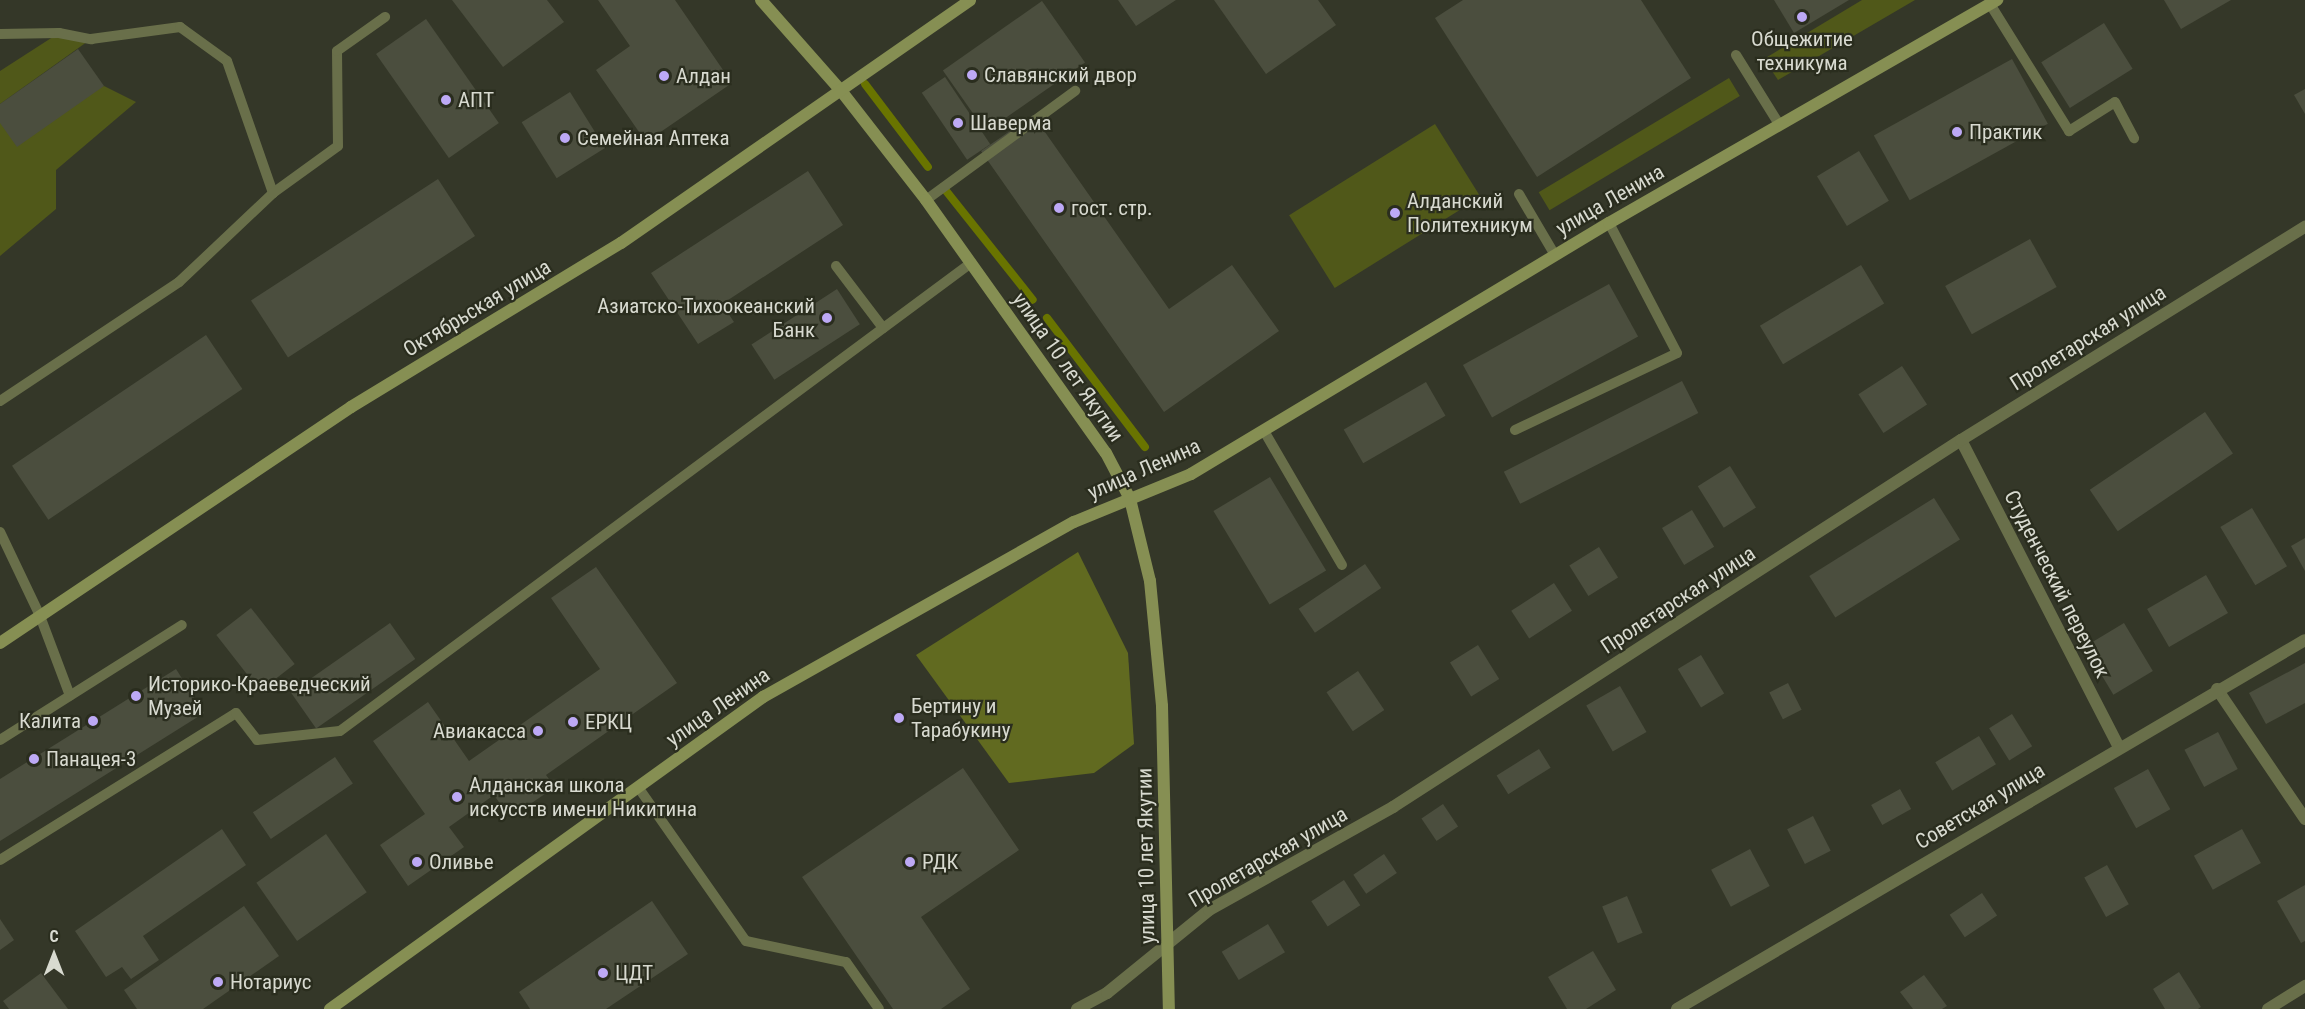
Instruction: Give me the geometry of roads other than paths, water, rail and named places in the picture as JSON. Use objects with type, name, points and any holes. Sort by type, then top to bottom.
[{"type":"main road","name":"улица 10 лет Якутии","points":[[761,0],[843,92],[926,200],[1106,453],[1130,499],[1150,581],[1162,706],[1169,1009]]},
{"type":"main road","name":"Октябрьская улица","points":[[0,643],[351,407],[621,243],[843,92],[970,0]]},
{"type":"main road","name":"улица Ленина","points":[[330,1009],[763,697],[1074,522],[1191,474],[1609,223],[1994,2]]},
{"type":"street","name":"Пролетарская улица","points":[[1077,1009],[1107,993],[1209,910],[1393,807],[1961,440],[2305,228]]},
{"type":"street","name":"Студенческий переулок","points":[[1961,440],[2119,747]]},
{"type":"street","name":"Советская улица","points":[[1677,1009],[2217,689],[2305,640]]},
{"type":"street","points":[[2217,689],[2305,819]]},
{"type":"street","points":[[2268,1009],[2305,986]]},
{"type":"lane","points":[[1994,2],[2069,131],[2115,102],[2134,138]]},
{"type":"lane","points":[[0,401],[179,282],[273,193],[338,146],[337,51],[385,17]]},
{"type":"lane","points":[[0,34],[59,33],[91,39],[180,27],[227,61],[273,193]]},
{"type":"lane","points":[[1736,55],[1779,124]]},
{"type":"lane","points":[[926,200],[1075,91]]},
{"type":"lane","points":[[1519,194],[1555,255]]},
{"type":"lane","points":[[1515,430],[1677,353],[1609,223]]},
{"type":"lane","points":[[0,860],[236,713],[257,740],[340,731],[971,263]]},
{"type":"lane","points":[[836,266],[884,328]]},
{"type":"lane","points":[[1264,431],[1342,565]]},
{"type":"lane","points":[[0,532],[39,616],[70,696]]},
{"type":"lane","points":[[0,740],[182,625]]},
{"type":"lane","points":[[638,787],[746,941],[846,962],[879,1009]]},
{"type":"waterway","points":[[865,84],[928,167]]},
{"type":"waterway","points":[[943,187],[1033,300]]},
{"type":"waterway","points":[[1047,318],[1145,447]]},
{"type":"place","name":"Общежитие техникума","points":[[1802,17]]},
{"type":"place","name":"Славянский двор","points":[[972,75]]},
{"type":"place","name":"Алдан","points":[[664,76]]},
{"type":"place","name":"АПТ","points":[[446,100]]},
{"type":"place","name":"Шаверма","points":[[958,123]]},
{"type":"place","name":"Практик","points":[[1957,132]]},
{"type":"place","name":"Семейная Аптека","points":[[565,138]]},
{"type":"place","name":"гост. стр.","points":[[1059,208]]},
{"type":"place","name":"Алданский Политехникум","points":[[1395,213]]},
{"type":"place","name":"Азиатско-Тихоокеанский Банк","points":[[827,318]]},
{"type":"place","name":"Историко-Краеведческий Музей","points":[[136,696]]},
{"type":"place","name":"Бертину и Тарабукину","points":[[899,718]]},
{"type":"place","name":"Калита","points":[[93,721]]},
{"type":"place","name":"ЕРКЦ","points":[[573,722]]},
{"type":"place","name":"Авиакасса","points":[[538,731]]},
{"type":"place","name":"Панацея-3","points":[[34,759]]},
{"type":"place","name":"Алданская школа искусств имени Никитина","points":[[457,797]]},
{"type":"place","name":"Оливье","points":[[417,862]]},
{"type":"place","name":"РДК","points":[[910,862]]},
{"type":"place","name":"ЦДТ","points":[[603,973]]},
{"type":"place","name":"Нотариус","points":[[218,982]]}]
